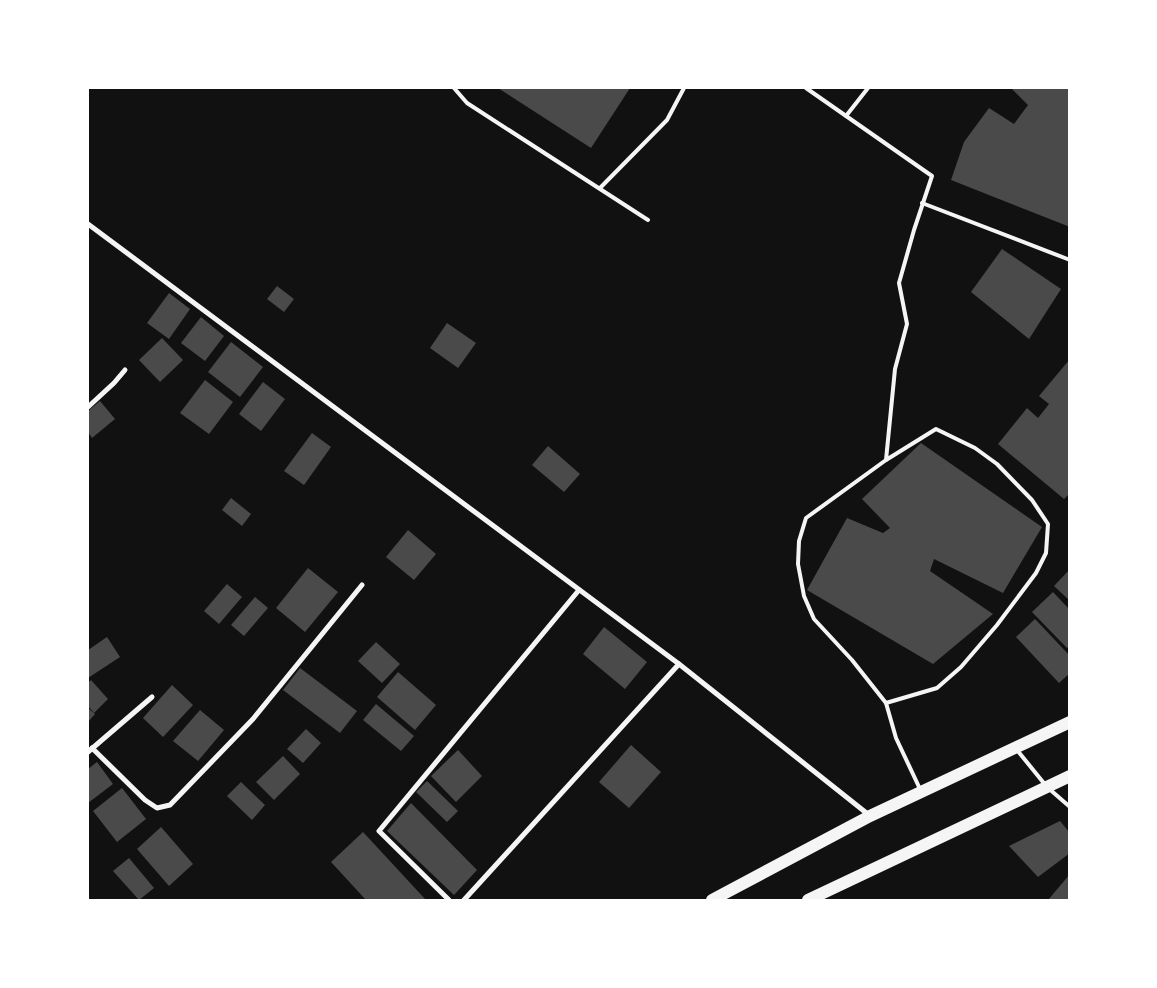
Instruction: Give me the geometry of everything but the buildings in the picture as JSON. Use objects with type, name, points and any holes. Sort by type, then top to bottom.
[{"type":"main road","points":[[712,900],[870,816],[1070,722]]},
{"type":"main road","points":[[808,900],[1070,776]]},
{"type":"street","points":[[88,224],[679,664],[870,816]]},
{"type":"street","points":[[88,407],[125,370]]},
{"type":"street","points":[[92,748],[145,800],[156,808],[170,805],[253,719],[362,585]]},
{"type":"street","points":[[449,900],[379,831],[579,590]]},
{"type":"street","points":[[464,900],[679,664]]},
{"type":"street","points":[[88,752],[152,697]]},
{"type":"lane","points":[[454,88],[467,103],[648,220]]},
{"type":"lane","points":[[600,188],[667,120],[684,88]]},
{"type":"lane","points":[[806,88],[932,176],[922,203],[899,283],[907,324],[895,369],[886,460]]},
{"type":"lane","points":[[812,92],[816,88]]},
{"type":"lane","points":[[846,116],[868,88]]},
{"type":"lane","points":[[922,203],[1070,260]]},
{"type":"lane","points":[[886,703],[937,688],[961,667],[997,625],[1036,573],[1046,553],[1048,524],[1032,500],[997,464],[975,448],[936,429],[886,460],[806,518],[799,541],[798,564],[804,596],[814,619],[852,660],[886,703],[896,738],[921,791]]},
{"type":"lane","points":[[1015,748],[1047,787],[1070,808]]}]
